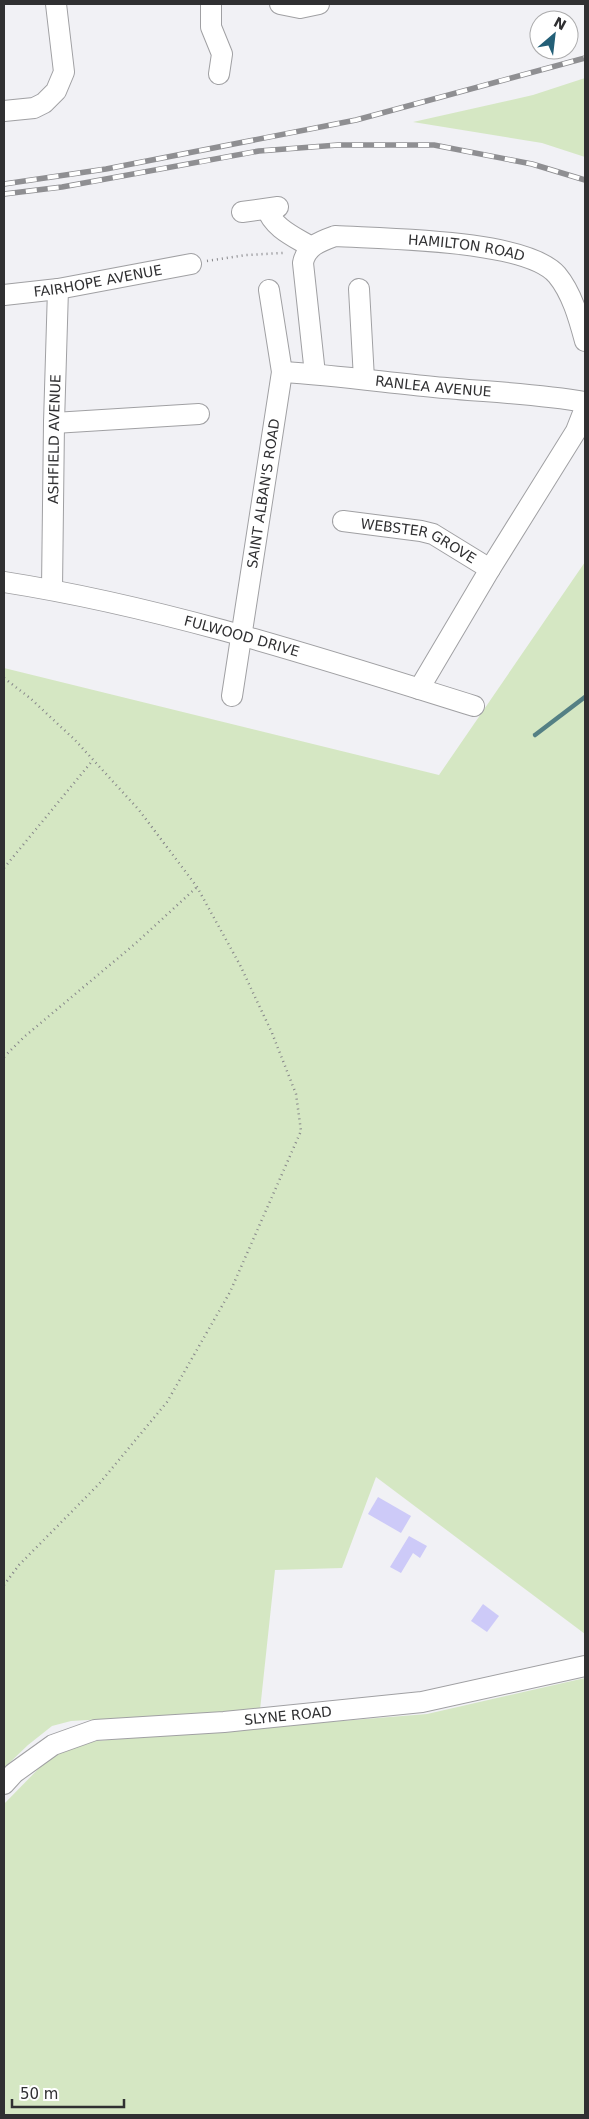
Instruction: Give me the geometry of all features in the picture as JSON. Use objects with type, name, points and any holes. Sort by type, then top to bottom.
[{"type":"street","points":[[4,111],[34,108],[44,103],[56,91],[64,72],[56,4]]},
{"type":"street","points":[[219,74],[222,54],[211,27],[211,4],[220,4]]},
{"type":"street","points":[[280,4],[300,8],[318,4]]},
{"type":"street","points":[[242,212],[273,208],[270,218],[304,247],[303,263],[315,374]]},
{"type":"street","name":"HAMILTON ROAD","points":[[304,247],[335,236],[454,242],[537,261],[556,274],[568,292],[585,341]]},
{"type":"street","name":"FAIRHOPE AVENUE","points":[[4,295],[58,289],[191,264]]},
{"type":"street","name":"ASHFIELD AVENUE","points":[[52,589],[58,289]]},
{"type":"street","points":[[359,289],[364,379]]},
{"type":"street","name":"SAINT ALBAN'S ROAD","points":[[232,696],[243,635],[282,372],[269,290]]},
{"type":"street","name":"RANLEA AVENUE","points":[[282,372],[436,387],[542,394],[585,402]]},
{"type":"street","points":[[419,689],[490,569],[576,432],[585,408]]},
{"type":"street","points":[[54,422],[199,414]]},
{"type":"street","name":"WEBSTER GROVE","points":[[343,521],[433,534],[490,569]]},
{"type":"street","name":"FULWOOD DRIVE","points":[[4,582],[52,589],[243,635],[474,706]]},
{"type":"street","name":"SLYNE ROAD","points":[[4,1784],[14,1773],[53,1745],[95,1730],[224,1722],[422,1702],[585,1666]]},
{"type":"path","points":[[191,264],[246,255],[283,253],[304,247]]},
{"type":"path","points":[[4,678],[30,698],[93,760],[139,810],[196,887],[240,965],[272,1033],[296,1094],[302,1131],[230,1292],[168,1402],[99,1484],[19,1565],[4,1585]]},
{"type":"path","points":[[4,868],[93,760]]},
{"type":"path","points":[[4,1057],[24,1037],[136,943],[196,887]]},
{"type":"green space","points":[[585,78],[585,157],[542,143],[413,122],[533,95]]},
{"type":"green space","points":[[585,562],[585,1634],[376,1477],[342,1568],[275,1570],[260,1710],[71,1721],[52,1726],[28,1745],[4,1768],[4,668],[439,775]]},
{"type":"green space","points":[[585,1678],[585,2115],[4,2115],[4,1804],[46,1761],[61,1751],[96,1741],[427,1714]]},
{"type":"building","points":[[378,1497],[411,1516],[401,1533],[368,1514]]},
{"type":"building","points":[[409,1536],[427,1546],[420,1558],[413,1553],[401,1573],[390,1567]]},
{"type":"building","points":[[483,1604],[499,1616],[487,1632],[471,1621]]},
{"type":"waterway","points":[[535,735],[585,697]]},
{"type":"railway","points":[[4,184],[106,169],[356,120],[585,58]]},
{"type":"railway","points":[[4,194],[62,187],[259,151],[338,145],[434,145],[532,164],[585,180]]}]
